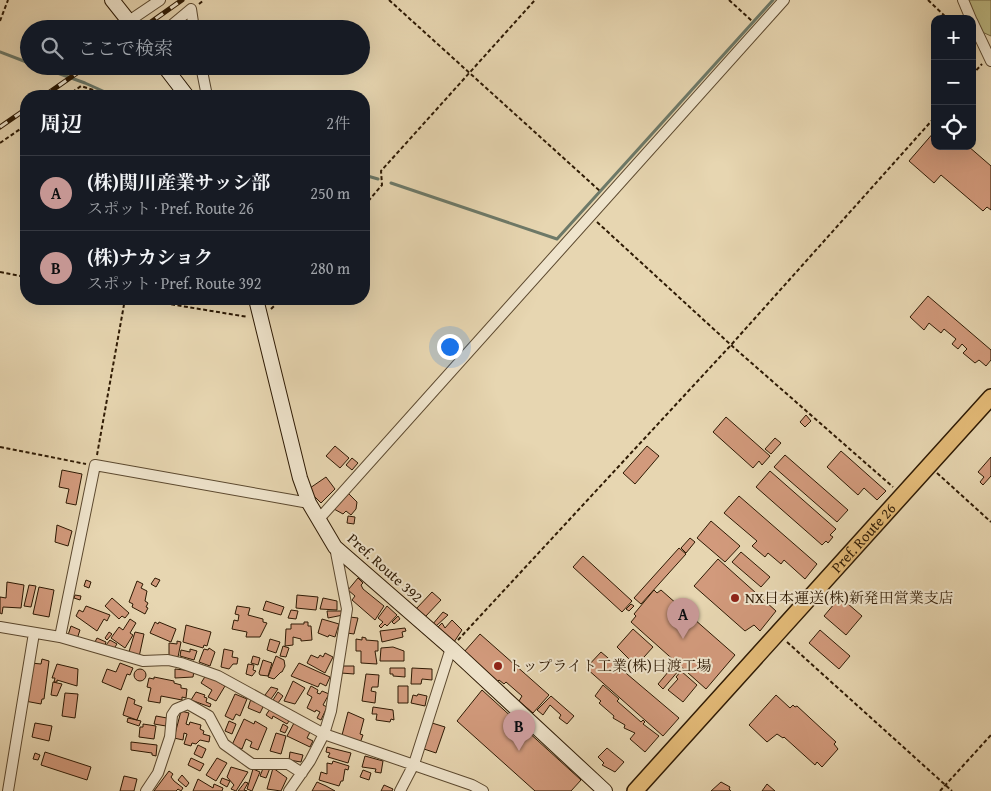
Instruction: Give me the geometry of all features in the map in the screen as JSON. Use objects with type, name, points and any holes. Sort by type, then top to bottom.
[{"type":"main road","points":[[112,0],[128,20]]},
{"type":"main road","points":[[171,75],[182,90]]},
{"type":"main road","name":"Pref. Route 392","points":[[258,305],[300,478],[309,503],[335,547],[451,648],[605,791]]},
{"type":"main road","name":"Pref. Route 26","points":[[635,791],[991,397]]},
{"type":"street","points":[[138,20],[160,0]]},
{"type":"street","points":[[318,520],[606,196],[784,0]]},
{"type":"street","points":[[962,0],[970,15]]},
{"type":"street","points":[[178,20],[191,9],[193,20]]},
{"type":"street","points":[[976,28],[990,57]]},
{"type":"street","points":[[204,75],[206,90]]},
{"type":"street","points":[[60,637],[95,465],[309,503]]},
{"type":"street","points":[[289,791],[324,734],[335,691],[337,659],[347,609],[335,547]]},
{"type":"street","points":[[0,627],[60,637],[143,661],[168,660],[190,666],[233,684],[324,734],[414,764],[472,785],[483,791]]},
{"type":"street","points":[[8,791],[34,633]]},
{"type":"street","points":[[400,791],[414,764],[451,648]]},
{"type":"street","points":[[146,791],[158,773],[170,738],[172,715],[176,710],[188,704],[209,716],[224,744],[252,764],[288,764],[302,772]]},
{"type":"path","points":[[0,21],[8,0]]},
{"type":"path","points":[[389,0],[606,196]]},
{"type":"path","points":[[370,199],[382,185],[381,171],[535,0]]},
{"type":"path","points":[[730,0],[760,28]]},
{"type":"path","points":[[928,0],[944,15]]},
{"type":"path","points":[[976,71],[990,57]]},
{"type":"path","points":[[75,90],[81,86],[93,90]]},
{"type":"path","points":[[451,648],[731,345],[931,121]]},
{"type":"path","points":[[0,143],[20,129]]},
{"type":"path","points":[[590,215],[731,345],[902,495]]},
{"type":"path","points":[[0,272],[20,276]]},
{"type":"path","points":[[0,447],[95,465],[124,305]]},
{"type":"path","points":[[176,305],[261,319],[274,305]]},
{"type":"path","points":[[929,465],[991,522]]},
{"type":"path","points":[[778,634],[952,791]]},
{"type":"path","points":[[940,791],[991,735]]},
{"type":"shaded area","points":[[968,0],[991,0],[991,36],[982,32]]},
{"type":"building","points":[[931,136],[931,150],[973,150],[991,166],[991,210],[987,207],[983,211],[941,175],[934,183],[909,161]]},
{"type":"building","points":[[928,296],[991,350],[991,360],[986,366],[979,360],[975,363],[963,353],[967,349],[962,344],[958,349],[952,344],[956,339],[944,329],[941,333],[929,323],[924,330],[910,317]]},
{"type":"building","points":[[806,415],[811,421],[805,427],[800,422]]},
{"type":"building","points":[[726,417],[770,456],[762,465],[759,461],[753,468],[713,432]]},
{"type":"building","points":[[775,438],[781,443],[771,454],[765,449]]},
{"type":"building","points":[[335,446],[349,458],[340,468],[326,456]]},
{"type":"building","points":[[647,446],[659,456],[635,484],[623,473]]},
{"type":"building","points":[[841,451],[886,491],[877,500],[864,488],[858,495],[827,467]]},
{"type":"building","points":[[785,455],[848,510],[837,522],[774,467]]},
{"type":"building","points":[[991,457],[991,476],[983,485],[980,482],[984,477],[978,472]]},
{"type":"building","points":[[352,458],[358,463],[352,470],[346,465]]},
{"type":"building","points":[[62,470],[82,474],[76,505],[66,503],[69,489],[59,487]]},
{"type":"building","points":[[770,471],[836,529],[830,535],[833,537],[828,543],[826,541],[822,545],[756,487]]},
{"type":"building","points":[[326,477],[335,489],[321,503],[310,492],[312,491],[310,488]]},
{"type":"building","points":[[348,493],[357,502],[356,509],[351,515],[346,511],[343,514],[334,509]]},
{"type":"building","points":[[739,496],[817,564],[805,579],[784,560],[781,564],[768,553],[765,557],[752,546],[757,541],[724,513]]},
{"type":"building","points":[[348,516],[355,517],[354,524],[347,523]]},
{"type":"building","points":[[711,521],[740,546],[725,562],[697,538]]},
{"type":"building","points":[[57,525],[72,531],[68,546],[55,542]]},
{"type":"building","points":[[690,538],[695,542],[686,553],[681,548]]},
{"type":"building","points":[[679,548],[686,554],[641,604],[634,598]]},
{"type":"building","points":[[741,552],[770,577],[761,587],[732,562]]},
{"type":"building","points":[[583,556],[632,601],[622,612],[573,567]]},
{"type":"building","name":"NX日本運送(株)新発田営業支店","points":[[718,559],[776,611],[760,631],[754,625],[745,631],[694,586]]},
{"type":"building","points":[[155,578],[160,580],[156,587],[151,584]]},
{"type":"building","points":[[358,578],[363,583],[361,585],[363,589],[384,606],[375,620],[352,600],[355,596],[348,590]]},
{"type":"building","points":[[86,580],[91,582],[89,588],[84,586]]},
{"type":"building","points":[[137,581],[143,584],[141,588],[147,591],[145,601],[148,603],[146,607],[148,608],[145,614],[132,607],[133,604],[129,602]]},
{"type":"building","points":[[7,582],[24,585],[21,608],[3,607],[2,614],[0,613],[0,597],[6,598]]},
{"type":"building","points":[[29,585],[36,586],[31,607],[24,606]]},
{"type":"building","points":[[39,587],[54,590],[49,617],[33,614]]},
{"type":"building","points":[[654,590],[657,593],[661,590],[735,655],[706,689],[631,622],[636,616],[634,614]]},
{"type":"building","points":[[432,592],[441,600],[425,617],[416,609]]},
{"type":"building","points":[[75,595],[81,596],[80,600],[74,598]]},
{"type":"building","points":[[297,595],[318,597],[316,610],[296,608]]},
{"type":"building","points":[[840,597],[862,616],[846,635],[824,616]]},
{"type":"building","points":[[112,598],[129,613],[125,618],[122,616],[119,619],[105,606]]},
{"type":"building","points":[[323,598],[337,601],[337,610],[320,609]]},
{"type":"building","points":[[266,601],[284,607],[281,615],[263,610]]},
{"type":"building","points":[[631,604],[634,606],[629,611],[626,609]]},
{"type":"building","points":[[86,606],[110,615],[107,621],[104,619],[97,631],[76,616],[79,610],[83,612]]},
{"type":"building","points":[[237,606],[250,608],[248,615],[263,619],[263,622],[267,623],[260,637],[246,637],[247,632],[232,629],[234,620],[238,621],[239,615],[235,614]]},
{"type":"building","points":[[387,606],[397,615],[387,626],[385,624],[381,628],[379,626],[383,622],[378,618]]},
{"type":"building","points":[[291,610],[298,611],[296,619],[288,618]]},
{"type":"building","points":[[327,611],[342,611],[343,615],[328,618]]},
{"type":"building","points":[[443,612],[448,615],[435,627],[432,625]]},
{"type":"building","points":[[398,616],[400,619],[394,624],[392,622]]},
{"type":"building","points":[[350,617],[358,618],[354,634],[347,633]]},
{"type":"building","points":[[130,619],[136,623],[130,633],[133,635],[125,648],[111,638],[119,627],[123,630]]},
{"type":"building","points":[[322,619],[339,624],[335,637],[329,635],[328,637],[318,633]]},
{"type":"building","points":[[452,620],[462,630],[454,642],[437,628],[442,623],[445,628]]},
{"type":"building","points":[[155,622],[176,629],[171,642],[150,633]]},
{"type":"building","points":[[304,622],[308,622],[308,626],[311,626],[312,640],[301,641],[301,639],[293,637],[293,645],[285,646],[286,629],[291,629],[291,624],[304,624]]},
{"type":"building","points":[[186,625],[211,632],[207,646],[204,645],[203,648],[183,642]]},
{"type":"building","points":[[71,626],[80,630],[77,639],[68,635]]},
{"type":"building","points":[[405,628],[406,631],[402,632],[403,637],[382,642],[380,631]]},
{"type":"building","points":[[633,629],[653,647],[636,666],[617,647]]},
{"type":"building","points":[[820,630],[850,656],[839,669],[809,643]]},
{"type":"building","points":[[109,632],[112,634],[107,640],[105,638]]},
{"type":"building","points":[[135,632],[144,634],[139,657],[128,655]]},
{"type":"building","name":"トップライト工業(株)日渡工場","points":[[480,634],[549,695],[533,713],[519,701],[522,696],[506,682],[504,684],[499,680],[497,682],[464,652]]},
{"type":"building","points":[[362,637],[366,638],[366,640],[378,641],[378,651],[375,651],[377,664],[361,663],[361,651],[356,651],[356,639],[362,640]]},
{"type":"building","points":[[97,638],[106,642],[104,648],[94,644]]},
{"type":"building","points":[[270,639],[280,642],[276,653],[267,650]]},
{"type":"building","points":[[110,640],[117,644],[113,650],[106,645]]},
{"type":"building","points":[[177,641],[181,642],[178,657],[169,656],[169,643],[177,644]]},
{"type":"building","points":[[283,646],[289,648],[286,657],[280,656]]},
{"type":"building","points":[[393,647],[404,651],[404,661],[380,661],[381,648]]},
{"type":"building","points":[[209,648],[215,652],[210,666],[199,662],[204,649],[208,650]]},
{"type":"building","points":[[190,649],[197,651],[194,660],[180,656],[181,650],[190,652]]},
{"type":"building","points":[[224,649],[233,651],[232,657],[238,658],[237,664],[233,664],[229,669],[221,667]]},
{"type":"building","points":[[601,652],[679,718],[663,736],[586,668]]},
{"type":"building","points":[[325,653],[333,657],[325,673],[307,663],[311,655],[318,658],[320,655],[323,657]]},
{"type":"building","points":[[253,656],[260,658],[258,665],[251,663]]},
{"type":"building","points":[[276,656],[284,660],[285,666],[282,672],[274,679],[268,677]]},
{"type":"building","points":[[42,659],[49,661],[44,699],[42,699],[41,704],[25,701],[31,663],[41,664]]},
{"type":"building","points":[[263,660],[272,663],[268,676],[260,675],[259,673]]},
{"type":"building","points":[[120,663],[133,668],[130,675],[127,674],[121,690],[102,682],[107,669],[116,672]]},
{"type":"building","points":[[299,663],[330,677],[326,686],[320,683],[318,687],[291,676]]},
{"type":"building","points":[[57,664],[78,669],[77,686],[57,680],[57,682],[54,682],[55,678],[52,678]]},
{"type":"building","points":[[248,664],[254,665],[253,670],[256,671],[252,676],[246,674]]},
{"type":"building","points":[[674,665],[679,670],[663,689],[658,684]]},
{"type":"building","points":[[342,666],[354,666],[354,674],[341,673]]},
{"type":"building","points":[[390,668],[405,668],[405,677],[393,676],[393,674],[390,674]]},
{"type":"building","points":[[412,668],[432,669],[432,680],[422,679],[421,684],[411,684]]},
{"type":"building","points":[[138,669],[142,669],[146,675],[142,681],[138,681],[134,677],[134,673]]},
{"type":"building","points":[[175,669],[194,671],[193,677],[175,678]]},
{"type":"building","points":[[681,671],[697,685],[683,702],[668,690],[678,679],[676,677]]},
{"type":"building","points":[[366,674],[379,675],[378,687],[372,687],[371,691],[376,692],[375,703],[362,701]]},
{"type":"building","points":[[206,675],[225,686],[216,701],[208,697],[212,690],[201,683]]},
{"type":"building","points":[[154,677],[174,681],[174,683],[181,685],[181,688],[187,689],[186,698],[182,697],[182,700],[161,696],[160,703],[148,701],[151,688],[147,687],[149,678],[154,679]]},
{"type":"building","points":[[293,681],[305,688],[295,704],[284,701]]},
{"type":"building","points":[[53,682],[62,684],[57,696],[51,695]]},
{"type":"building","points":[[603,685],[619,699],[617,701],[641,722],[643,720],[645,722],[643,724],[659,736],[645,752],[630,739],[635,733],[624,728],[625,725],[613,718],[614,716],[599,703],[601,701],[595,696]]},
{"type":"building","points":[[311,686],[318,690],[317,693],[320,694],[322,691],[329,694],[323,705],[327,707],[321,720],[317,718],[320,712],[307,708],[312,697],[307,694]]},
{"type":"building","points":[[398,686],[408,686],[408,703],[398,703]]},
{"type":"building","points":[[271,687],[278,689],[271,699],[265,695]]},
{"type":"building","points":[[482,690],[581,780],[571,791],[535,791],[457,721]]},
{"type":"building","points":[[196,692],[205,695],[204,697],[207,698],[206,702],[211,704],[210,707],[191,700]]},
{"type":"building","points":[[278,692],[283,696],[278,703],[273,700]]},
{"type":"building","points":[[65,693],[78,694],[75,718],[62,716]]},
{"type":"building","points":[[235,694],[247,699],[240,716],[236,714],[233,720],[225,716]]},
{"type":"building","points":[[418,694],[427,696],[425,706],[411,703],[413,695],[417,696]]},
{"type":"building","points":[[776,695],[790,708],[793,705],[797,706],[836,742],[834,744],[838,749],[822,767],[817,762],[815,765],[784,737],[777,734],[767,742],[749,725]]},
{"type":"building","points":[[551,696],[574,716],[567,724],[559,718],[561,715],[550,705],[543,715],[537,710]]},
{"type":"building","points":[[128,697],[135,700],[134,704],[142,707],[137,720],[123,715]]},
{"type":"building","points":[[251,699],[264,705],[260,713],[248,708]]},
{"type":"building","points":[[373,707],[393,710],[394,720],[391,719],[390,722],[376,720],[377,714],[372,714]]},
{"type":"building","points":[[270,709],[289,721],[287,724],[273,716],[272,719],[266,715]]},
{"type":"building","points":[[181,711],[189,713],[186,724],[189,725],[190,722],[201,725],[200,729],[204,731],[203,734],[210,736],[209,742],[200,740],[196,744],[192,743],[191,746],[184,744],[187,734],[184,733],[183,740],[174,738]]},
{"type":"building","points":[[348,712],[364,719],[360,734],[363,735],[360,743],[341,739]]},
{"type":"building","points":[[156,716],[167,718],[166,726],[154,724]]},
{"type":"building","points":[[128,718],[141,721],[139,726],[127,722]]},
{"type":"building","points":[[244,719],[254,724],[255,721],[267,728],[258,750],[250,747],[252,742],[246,739],[242,749],[232,745]]},
{"type":"building","points":[[229,721],[236,724],[232,734],[225,731]]},
{"type":"building","points":[[35,723],[52,726],[49,741],[32,737]]},
{"type":"building","points":[[294,723],[311,730],[307,738],[313,741],[310,747],[287,736]]},
{"type":"building","points":[[432,723],[445,727],[436,753],[424,749]]},
{"type":"building","points":[[143,724],[156,726],[154,739],[139,737],[140,727],[143,727]]},
{"type":"building","points":[[283,724],[288,727],[285,733],[280,731]]},
{"type":"building","points":[[276,733],[286,736],[281,754],[270,751]]},
{"type":"building","points":[[131,742],[157,745],[156,756],[152,755],[152,753],[131,750]]},
{"type":"building","points":[[198,745],[206,749],[202,758],[194,754]]},
{"type":"building","points":[[327,747],[351,753],[348,763],[328,757],[330,753],[326,752]]},
{"type":"building","points":[[607,748],[624,762],[615,772],[602,765],[604,763],[598,757]]},
{"type":"building","points":[[45,752],[91,767],[87,780],[41,765]]},
{"type":"building","points":[[290,752],[303,755],[301,762],[289,760]]},
{"type":"building","points":[[35,753],[40,755],[38,760],[33,759]]},
{"type":"building","points":[[365,756],[383,761],[381,773],[375,772],[376,769],[362,767]]},
{"type":"building","points":[[191,758],[204,764],[200,771],[188,765]]},
{"type":"building","points":[[217,758],[227,763],[216,781],[206,775]]},
{"type":"building","points":[[333,761],[349,766],[348,770],[345,769],[343,781],[341,781],[339,786],[319,780],[321,772],[327,774],[327,763],[332,764]]},
{"type":"building","points":[[264,766],[270,768],[266,778],[260,776]]},
{"type":"building","points":[[231,767],[248,772],[236,791],[231,789],[234,785],[227,777]]},
{"type":"building","points":[[273,768],[287,778],[281,791],[267,789]]},
{"type":"building","points":[[253,769],[260,772],[252,791],[247,789]]},
{"type":"building","points":[[363,770],[371,773],[369,780],[360,777]]},
{"type":"building","points":[[169,771],[173,774],[171,777],[174,781],[183,788],[181,791],[178,789],[176,791],[154,791]]},
{"type":"building","points":[[182,775],[189,783],[186,787],[178,780]]},
{"type":"building","points":[[124,776],[137,779],[134,791],[120,791]]},
{"type":"building","points":[[222,778],[230,781],[227,787],[220,783]]},
{"type":"building","points":[[198,779],[213,788],[214,784],[223,788],[222,791],[193,791]]},
{"type":"building","points":[[245,782],[248,783],[244,790],[247,791],[238,791]]},
{"type":"building","points":[[317,782],[326,786],[335,791],[312,791]]},
{"type":"building","points":[[721,782],[730,787],[731,791],[711,791]]},
{"type":"building","points":[[767,784],[775,791],[762,791]]},
{"type":"building","points":[[384,785],[393,789],[392,791],[381,791]]},
{"type":"waterway","points":[[391,183],[557,239],[773,0]]},
{"type":"waterway","points":[[0,52],[20,60]]},
{"type":"waterway","points":[[63,75],[101,90]]},
{"type":"waterway","points":[[370,177],[378,179]]},
{"type":"railway","points":[[154,20],[182,0]]},
{"type":"railway","points":[[53,90],[74,75]]},
{"type":"railway","points":[[0,127],[20,113]]},
{"type":"place","name":"NX日本運送(株)新発田営業支店","points":[[735,598]]},
{"type":"place","name":"(株)関川産業サッシ部","points":[[683,639]]},
{"type":"place","name":"トップライト工業(株)日渡工場","points":[[498,666]]},
{"type":"place","name":"(株)ナカショク","points":[[519,751]]}]
